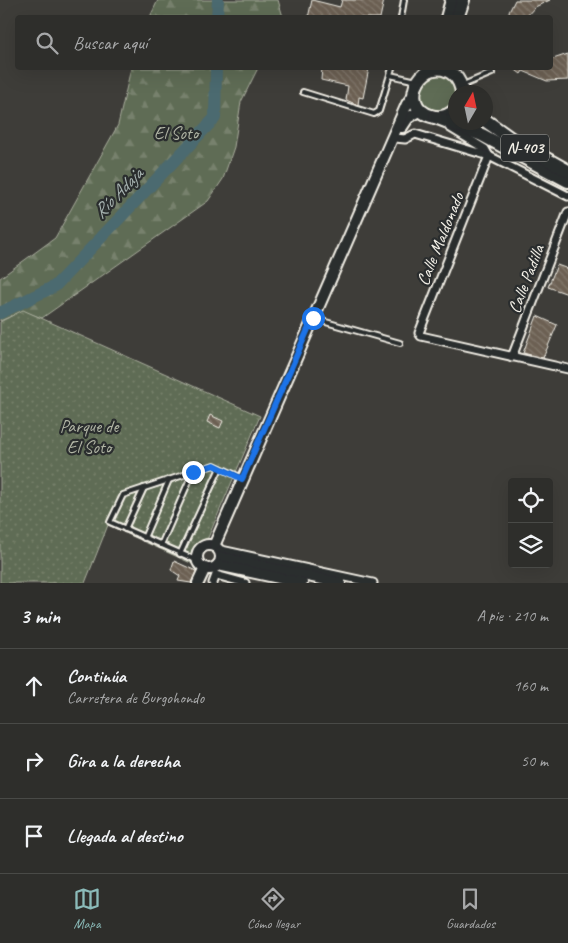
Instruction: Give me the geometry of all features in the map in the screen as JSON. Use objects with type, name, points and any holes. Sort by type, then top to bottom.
[{"type":"highway","points":[[447,15],[452,0]]},
{"type":"highway","points":[[458,15],[462,0]]},
{"type":"highway","points":[[421,110],[414,94],[417,80],[428,70],[443,70],[460,84]]},
{"type":"highway","name":"N-403","points":[[421,110],[482,135],[568,181]]},
{"type":"highway","points":[[437,118],[448,114]]},
{"type":"highway","name":"N-403","points":[[493,125],[514,141],[568,171]]},
{"type":"main road","points":[[198,583],[213,561],[242,479],[392,143],[407,104],[414,94]]},
{"type":"main road","points":[[392,143],[408,118],[421,110]]},
{"type":"main road","points":[[213,561],[302,583]]},
{"type":"main road","points":[[213,561],[340,583]]},
{"type":"street","points":[[437,118],[484,149],[489,156]]},
{"type":"street","points":[[392,143],[415,134],[489,156],[568,196]]},
{"type":"street","name":"Calle Maldonado","points":[[489,156],[419,333],[421,336],[512,357]]},
{"type":"street","name":"Calle Padilla","points":[[512,357],[568,212]]},
{"type":"street","points":[[512,357],[568,369]]},
{"type":"street","points":[[213,561],[213,583]]},
{"type":"street","points":[[213,561],[245,583]]},
{"type":"street","points":[[213,561],[373,583]]},
{"type":"lane","points":[[402,15],[404,0]]},
{"type":"lane","points":[[303,92],[374,114],[379,111],[391,70]]},
{"type":"lane","points":[[460,84],[492,73]]},
{"type":"lane","points":[[390,75],[417,80]]},
{"type":"lane","points":[[313,318],[400,342]]},
{"type":"lane","points":[[213,561],[180,554],[110,522],[123,495],[214,465],[242,479]]},
{"type":"lane","points":[[180,554],[220,468]]},
{"type":"lane","points":[[161,545],[193,472]]},
{"type":"lane","points":[[144,538],[169,480]]},
{"type":"lane","points":[[125,529],[144,488]]},
{"type":"green space","points":[[158,0],[278,0],[282,15],[151,15]]},
{"type":"green space","name":"El Soto","points":[[131,70],[257,70],[241,102],[234,147],[223,179],[208,201],[42,318],[23,311],[0,321],[0,278],[55,238],[118,125]]},
{"type":"green space","points":[[438,75],[445,76],[454,85],[448,85],[448,108],[438,111],[431,110],[425,106],[421,100],[420,93],[421,86],[425,80],[431,76]]},
{"type":"green space","name":"Parque de El Soto","points":[[23,310],[260,416],[207,540],[198,546],[192,558],[195,565],[108,525],[85,583],[0,583],[0,322]]},
{"type":"building","points":[[312,0],[340,7],[342,0],[384,0],[381,15],[309,15]]},
{"type":"building","points":[[515,0],[550,0],[535,7],[528,15],[508,15]]},
{"type":"building","points":[[568,54],[568,80],[547,81],[523,71],[521,74],[516,70],[553,70],[553,59]]},
{"type":"building","points":[[322,70],[369,70],[363,98],[359,97],[358,105],[346,100],[348,86],[321,80]]},
{"type":"building","points":[[557,265],[568,269],[568,294],[548,287]]},
{"type":"building","points":[[537,316],[557,325],[543,358],[523,353]]},
{"type":"building","points":[[210,415],[223,421],[220,428],[207,422]]},
{"type":"building","points":[[174,561],[196,571],[191,583],[178,581],[180,576],[171,570]]},
{"type":"waterway","name":"Río Adaja","points":[[217,15],[218,0]]},
{"type":"waterway","name":"Río Adaja","points":[[0,313],[55,286],[215,118],[216,70]]},
{"type":"route","points":[[193,472],[214,465],[242,479],[313,318]]}]
